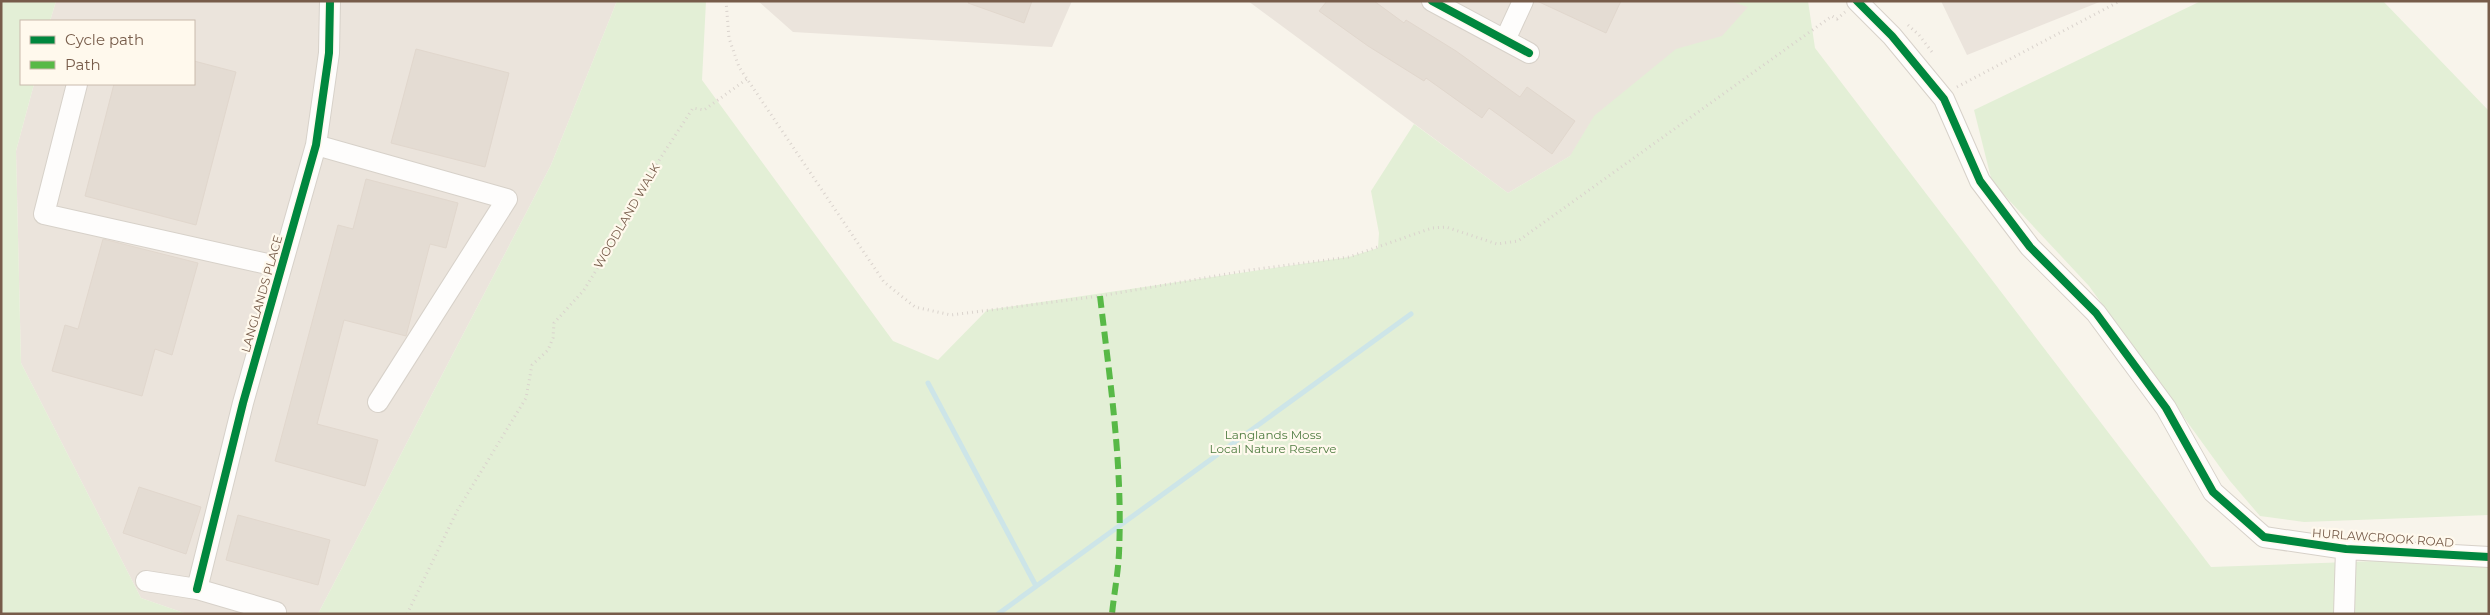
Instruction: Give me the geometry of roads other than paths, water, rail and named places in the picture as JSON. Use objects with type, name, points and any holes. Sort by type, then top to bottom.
[{"type":"street","name":"LANGLANDS PLACE","points":[[197,589],[243,403],[316,144],[328,53],[330,1]]},
{"type":"street","points":[[1432,1],[1529,53]]},
{"type":"street","points":[[1505,40],[1523,1]]},
{"type":"street","name":"HURLAWCROOK ROAD","points":[[1854,4],[1892,36],[1944,99],[1980,181],[2030,247],[2096,313],[2166,408],[2213,492],[2264,538],[2346,549],[2489,557]]},
{"type":"street","points":[[77,85],[44,214],[281,267]]},
{"type":"street","points":[[316,144],[507,199],[378,402]]},
{"type":"street","points":[[2344,614],[2346,549]]},
{"type":"street","points":[[146,581],[197,589],[276,612]]},
{"type":"waterway","points":[[998,614],[1411,314]]},
{"type":"waterway","points":[[928,383],[1036,586]]},
{"type":"park label","name":"Langlands Moss Local Nature Reserve","points":[[1273,442]]}]
